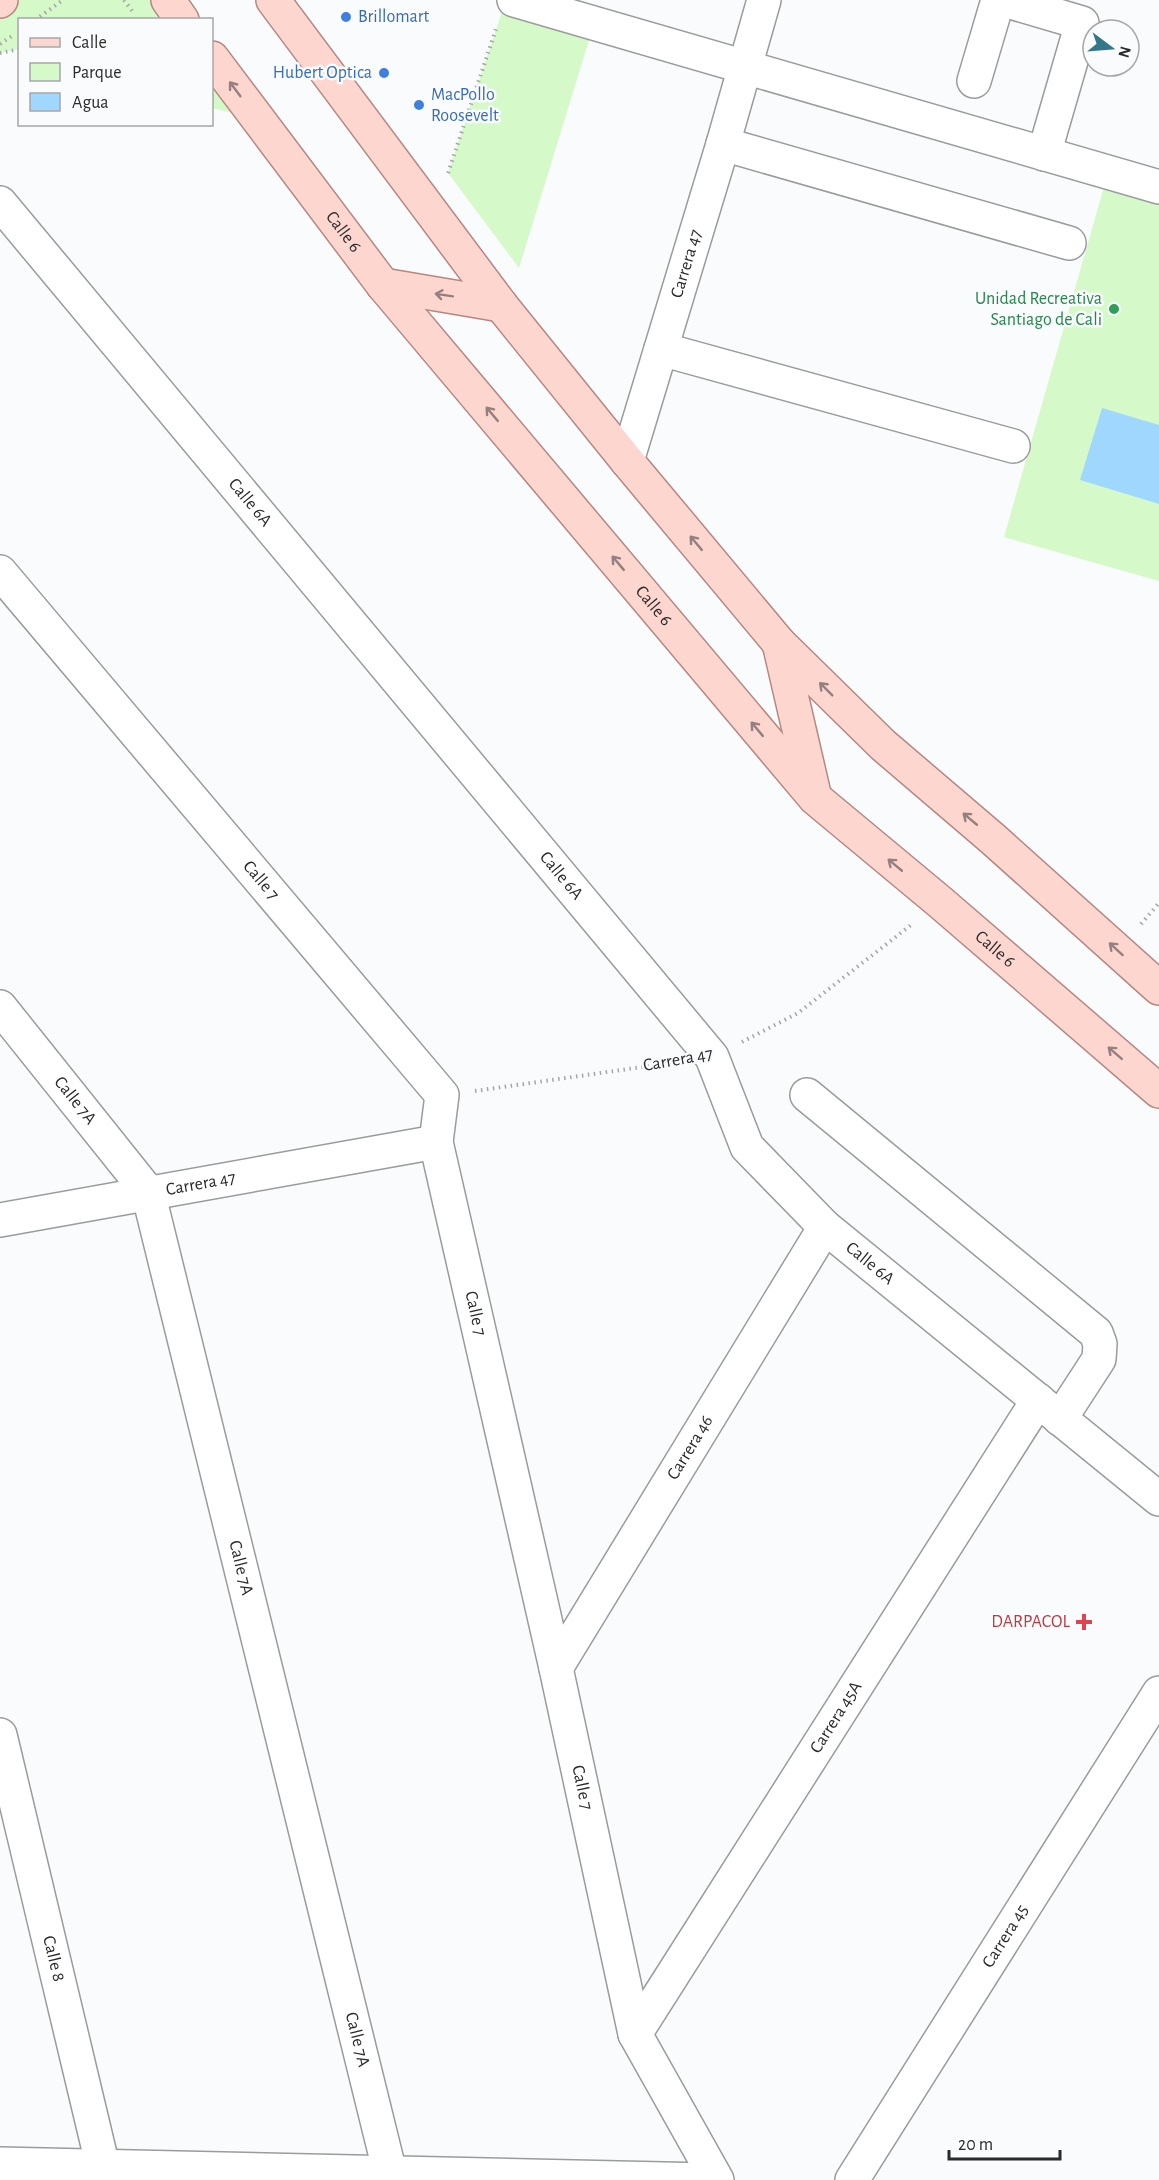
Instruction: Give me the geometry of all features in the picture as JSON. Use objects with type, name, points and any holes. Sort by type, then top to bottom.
[{"type":"main road","points":[[168,0],[181,18]]},
{"type":"main road","points":[[273,0],[501,305],[779,643],[883,745],[993,839],[1159,988]]},
{"type":"main road","points":[[285,0],[305,45]]},
{"type":"main road","name":"Calle 6","points":[[213,59],[383,285],[815,798],[940,902],[1159,1091]]},
{"type":"main road","points":[[383,285],[501,305]]},
{"type":"main road","points":[[779,643],[815,798]]},
{"type":"street","name":"Carrera 47","points":[[627,461],[764,0]]},
{"type":"street","points":[[974,81],[998,0]]},
{"type":"street","points":[[1004,0],[1082,23],[1044,154]]},
{"type":"street","points":[[506,11],[583,10],[745,67],[1159,187]]},
{"type":"street","points":[[723,144],[1069,243]]},
{"type":"street","name":"Calle 6A","points":[[0,203],[712,1057],[747,1147],[825,1227],[1159,1499]]},
{"type":"street","points":[[661,349],[1013,446]]},
{"type":"street","name":"Calle 7","points":[[0,572],[442,1095],[436,1142],[556,1668],[635,2034],[717,2180]]},
{"type":"street","name":"Calle 7A","points":[[0,1006],[148,1192],[390,2173]]},
{"type":"street","name":"Carrera 45A","points":[[635,2034],[1049,1410],[1099,1359],[1100,1344],[1096,1334],[807,1095]]},
{"type":"street","name":"Carrera 47","points":[[0,1220],[436,1142]]},
{"type":"street","name":"Carrera 46","points":[[556,1668],[825,1227]]},
{"type":"street","name":"Carrera 45","points":[[852,2180],[1159,1693]]},
{"type":"street","name":"Calle 8","points":[[0,1735],[107,2173]]},
{"type":"street","points":[[0,2164],[107,2173],[390,2173],[428,2177],[708,2180]]},
{"type":"path","points":[[38,18],[63,0]]},
{"type":"path","points":[[448,173],[506,11]]},
{"type":"path","points":[[0,53],[18,49]]},
{"type":"path","name":"Carrera 47","points":[[442,1095],[712,1057],[798,1013],[940,902]]},
{"type":"path","points":[[1138,928],[1159,903]]},
{"type":"green space","points":[[0,0],[168,0],[181,18],[18,18],[18,49],[0,53]]},
{"type":"green space","points":[[506,0],[594,24],[519,268],[448,173]]},
{"type":"green space","points":[[213,59],[258,119],[213,108]]},
{"type":"green space","name":"Unidad Recreativa Santiago de Cali","points":[[1108,173],[1159,187],[1159,581],[1004,537]]},
{"type":"water","points":[[1102,408],[1159,425],[1159,504],[1080,480]]},
{"type":"place","name":"Brillomart","points":[[346,17]]},
{"type":"place","name":"Hubert Optica","points":[[384,73]]},
{"type":"place","name":"MacPollo Roosevelt","points":[[419,105]]},
{"type":"place","name":"Unidad Recreativa Santiago de Cali","points":[[1114,309]]},
{"type":"place","name":"DARPACOL","points":[[1084,1622]]}]
